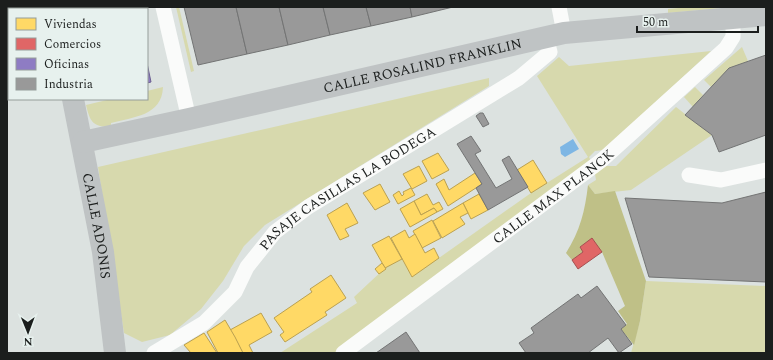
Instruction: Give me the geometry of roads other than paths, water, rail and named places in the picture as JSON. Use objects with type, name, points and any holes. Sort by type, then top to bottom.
[{"type":"street","points":[[163,7],[189,119]]},
{"type":"street","points":[[555,35],[559,7]]},
{"type":"street","name":"CALLE ROSALIND FRANKLIN","points":[[83,142],[555,35],[766,15]]},
{"type":"street","name":"CALLE MAX PLANCK","points":[[343,353],[602,160],[726,48],[733,37],[733,17]]},
{"type":"street","name":"PASAJE CASILLAS LA BODEGA","points":[[154,353],[204,323],[235,292],[247,267],[275,232],[308,207],[519,78],[550,52],[555,35]]},
{"type":"street","name":"CALLE ADONIS","points":[[73,100],[83,142],[104,252],[115,353]]},
{"type":"street","points":[[689,175],[721,180],[766,170]]},
{"type":"water","points":[[573,139],[579,149],[565,157],[561,154],[560,147]]}]
